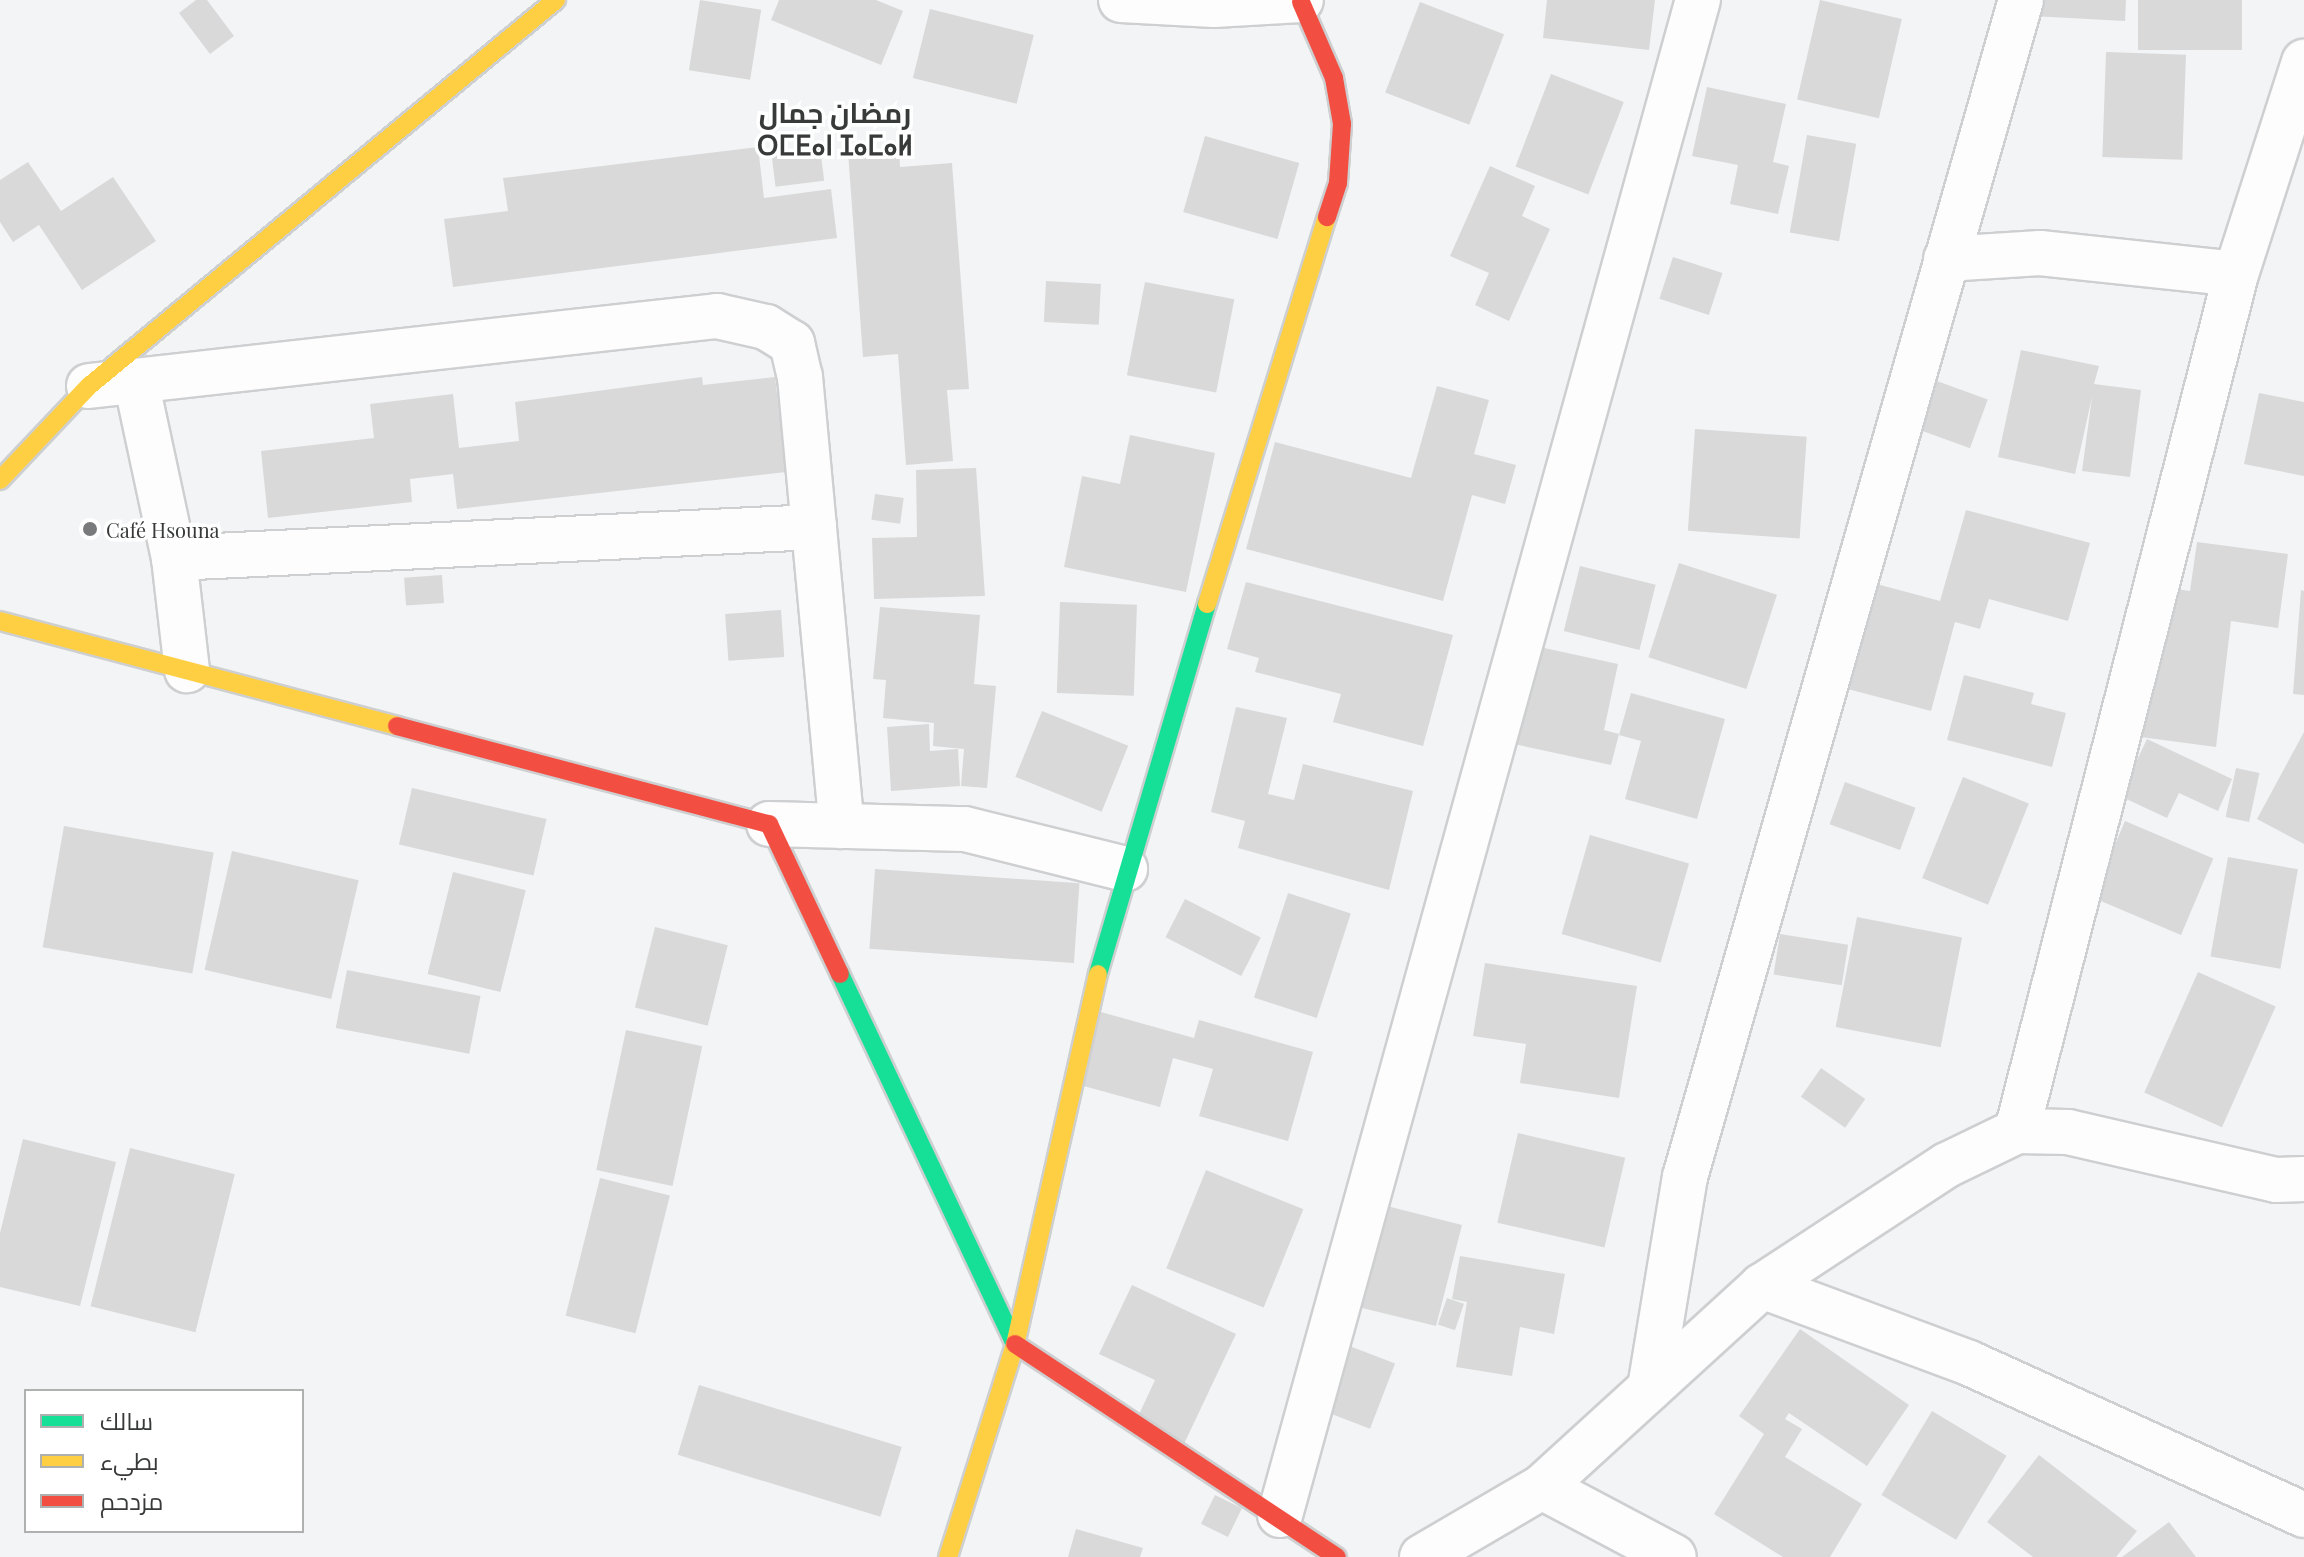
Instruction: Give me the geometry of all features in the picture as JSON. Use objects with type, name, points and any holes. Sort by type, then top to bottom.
[{"type":"street","points":[[0,480],[89,386],[556,0]]},
{"type":"street","points":[[948,1557],[1015,1345],[1059,1129],[1125,869],[1338,183],[1342,124],[1334,78],[1301,1],[1121,0]]},
{"type":"street","points":[[1280,1515],[1698,0]]},
{"type":"street","points":[[1650,1388],[1685,1177],[2021,0]]},
{"type":"street","points":[[2017,1131],[2236,274],[2304,62]]},
{"type":"street","points":[[1946,259],[2040,253],[2236,274]]},
{"type":"street","points":[[89,386],[717,316],[766,327],[792,343],[814,527],[842,826]]},
{"type":"street","points":[[136,381],[174,558],[187,670]]},
{"type":"street","points":[[174,558],[814,527]]},
{"type":"street","points":[[0,621],[769,824],[965,829],[1125,869]]},
{"type":"street","points":[[769,824],[1015,1345],[1280,1515],[1337,1557]]},
{"type":"street","points":[[1422,1557],[1542,1487],[1762,1286],[1947,1165],[2017,1131],[2068,1132],[2276,1180],[2304,1179]]},
{"type":"street","points":[[1762,1286],[1969,1363],[2304,1515]]},
{"type":"street","points":[[1542,1487],[1674,1557]]},
{"type":"building","points":[[196,0],[207,0],[234,36],[210,54],[179,13]]},
{"type":"building","points":[[700,0],[761,10],[750,80],[689,70]]},
{"type":"building","points":[[779,0],[876,0],[903,11],[881,65],[771,20]]},
{"type":"building","points":[[1547,0],[1655,0],[1649,50],[1543,38]]},
{"type":"building","points":[[1820,0],[1902,19],[1879,118],[1797,99]]},
{"type":"building","points":[[2017,0],[2126,0],[2125,21],[2016,15]]},
{"type":"building","points":[[2138,0],[2242,0],[2242,50],[2138,50]]},
{"type":"building","points":[[1420,2],[1504,34],[1469,125],[1385,93]]},
{"type":"building","points":[[930,9],[1034,35],[1017,104],[913,78]]},
{"type":"building","points":[[2106,52],[2186,55],[2182,160],[2102,157]]},
{"type":"building","points":[[1551,74],[1624,102],[1588,194],[1516,166]]},
{"type":"building","points":[[1707,87],[1786,104],[1773,162],[1789,166],[1778,214],[1730,204],[1738,165],[1692,156]]},
{"type":"building","points":[[1807,135],[1856,144],[1839,241],[1790,232]]},
{"type":"building","points":[[1205,136],[1299,163],[1277,239],[1183,212]]},
{"type":"building","points":[[758,147],[764,198],[831,189],[837,238],[453,287],[444,219],[508,211],[503,178]]},
{"type":"building","points":[[820,147],[824,181],[776,187],[771,153]]},
{"type":"building","points":[[899,148],[900,167],[952,163],[969,389],[947,390],[953,461],[906,465],[898,354],[863,357],[848,152]]},
{"type":"building","points":[[28,162],[61,211],[113,177],[156,241],[82,290],[39,225],[13,242],[0,222],[0,180]]},
{"type":"building","points":[[1490,166],[1535,186],[1522,216],[1550,229],[1509,321],[1475,305],[1489,273],[1450,256]]},
{"type":"building","points":[[1673,257],[1722,273],[1709,315],[1659,299]]},
{"type":"building","points":[[1046,281],[1101,284],[1099,325],[1044,322]]},
{"type":"building","points":[[1145,282],[1234,299],[1216,393],[1127,375]]},
{"type":"building","points":[[2021,350],[2099,366],[2094,384],[2141,390],[2130,477],[2082,471],[2092,397],[2075,474],[1998,457]]},
{"type":"building","points":[[702,377],[703,385],[775,377],[786,472],[457,509],[453,474],[410,479],[412,502],[268,518],[261,451],[374,438],[370,404],[453,394],[459,448],[519,441],[515,402]]},
{"type":"building","points":[[1937,381],[1988,399],[1970,448],[1919,430]]},
{"type":"building","points":[[1437,386],[1489,400],[1474,454],[1516,465],[1505,504],[1472,495],[1443,601],[1246,549],[1275,442],[1411,478]]},
{"type":"building","points":[[2259,393],[2304,402],[2304,476],[2244,464]]},
{"type":"building","points":[[1695,429],[1807,437],[1800,539],[1688,531]]},
{"type":"building","points":[[1130,435],[1215,453],[1186,592],[1064,567],[1082,476],[1120,484]]},
{"type":"building","points":[[976,468],[985,596],[874,599],[872,538],[917,537],[916,470]]},
{"type":"building","points":[[875,494],[904,498],[900,524],[871,520]]},
{"type":"building","points":[[1966,510],[2090,543],[2068,621],[1989,599],[1980,629],[1955,622],[1931,711],[1844,688],[1873,583],[1940,601]]},
{"type":"building","points":[[2197,542],[2288,554],[2278,628],[2231,621],[2216,747],[2133,736],[2153,586],[2190,591]]},
{"type":"building","points":[[1679,563],[1777,595],[1746,689],[1648,657]]},
{"type":"building","points":[[1580,566],[1656,585],[1639,650],[1564,631]]},
{"type":"building","points":[[442,575],[444,603],[406,606],[404,578]]},
{"type":"building","points":[[1246,582],[1453,635],[1423,746],[1333,722],[1341,694],[1255,672],[1259,658],[1227,649]]},
{"type":"building","points":[[2301,590],[2304,591],[2304,695],[2293,694]]},
{"type":"building","points":[[1060,602],[1137,605],[1134,696],[1057,693]]},
{"type":"building","points":[[880,607],[980,615],[974,684],[996,686],[987,788],[961,786],[964,749],[933,746],[934,723],[883,718],[886,680],[873,679]]},
{"type":"building","points":[[781,610],[784,657],[728,661],[725,614]]},
{"type":"building","points":[[1535,646],[1618,664],[1604,730],[1619,734],[1611,765],[1514,744]]},
{"type":"building","points":[[1964,675],[2034,693],[2031,704],[2066,713],[2052,767],[1947,740]]},
{"type":"building","points":[[1631,693],[1725,719],[1697,819],[1625,799],[1641,741],[1619,735]]},
{"type":"building","points":[[1236,707],[1287,718],[1268,794],[1294,800],[1303,764],[1413,791],[1389,890],[1238,848],[1245,821],[1211,812]]},
{"type":"building","points":[[1042,711],[1128,746],[1102,812],[1015,777]]},
{"type":"building","points":[[929,724],[930,751],[958,749],[960,786],[891,791],[887,727]]},
{"type":"building","points":[[2304,732],[2304,844],[2257,819]]},
{"type":"building","points":[[2147,739],[2232,779],[2218,811],[2179,793],[2167,818],[2120,796]]},
{"type":"building","points":[[2236,768],[2259,773],[2249,822],[2226,817]]},
{"type":"building","points":[[1963,777],[2029,804],[1988,905],[1922,878]]},
{"type":"building","points":[[1845,782],[1915,808],[1900,850],[1830,824]]},
{"type":"building","points":[[412,788],[546,819],[533,876],[399,845]]},
{"type":"building","points":[[2125,821],[2213,859],[2181,935],[2093,897]]},
{"type":"building","points":[[64,826],[214,852],[192,974],[43,947]]},
{"type":"building","points":[[1590,835],[1689,863],[1661,962],[1562,934]]},
{"type":"building","points":[[232,851],[359,880],[331,999],[205,970]]},
{"type":"building","points":[[2228,857],[2298,869],[2280,969],[2210,956]]},
{"type":"building","points":[[875,869],[1080,883],[1074,963],[869,949]]},
{"type":"building","points":[[453,872],[526,890],[500,992],[428,974]]},
{"type":"building","points":[[1288,893],[1351,913],[1317,1018],[1254,998]]},
{"type":"building","points":[[1185,899],[1261,938],[1241,976],[1165,937]]},
{"type":"building","points":[[1857,917],[1962,937],[1941,1047],[1836,1027]]},
{"type":"building","points":[[655,927],[728,945],[708,1026],[635,1008]]},
{"type":"building","points":[[1780,934],[1848,945],[1842,985],[1774,974]]},
{"type":"building","points":[[1485,963],[1637,986],[1619,1098],[1520,1083],[1526,1044],[1473,1036]]},
{"type":"building","points":[[347,970],[481,996],[469,1054],[336,1028]]},
{"type":"building","points":[[2198,972],[2276,1007],[2222,1127],[2144,1093]]},
{"type":"building","points":[[1101,1012],[1194,1038],[1199,1020],[1313,1052],[1288,1141],[1199,1116],[1213,1069],[1173,1058],[1160,1107],[1080,1085]]},
{"type":"building","points":[[626,1030],[702,1046],[673,1186],[596,1170]]},
{"type":"building","points":[[1821,1068],[1865,1099],[1845,1128],[1801,1097]]},
{"type":"building","points":[[1518,1133],[1625,1158],[1604,1247],[1497,1223]]},
{"type":"building","points":[[23,1139],[116,1162],[80,1306],[0,1287],[0,1233]]},
{"type":"building","points":[[130,1148],[235,1174],[195,1332],[91,1306]]},
{"type":"building","points":[[1206,1170],[1303,1209],[1264,1308],[1166,1268]]},
{"type":"building","points":[[600,1178],[670,1195],[636,1333],[566,1316]]},
{"type":"building","points":[[1371,1202],[1462,1225],[1436,1326],[1358,1307]]},
{"type":"building","points":[[1460,1256],[1565,1274],[1554,1334],[1520,1327],[1512,1376],[1456,1367],[1467,1302],[1452,1299]]},
{"type":"building","points":[[1132,1285],[1236,1334],[1183,1446],[1135,1423],[1155,1380],[1099,1354]]},
{"type":"building","points":[[1447,1298],[1464,1304],[1455,1330],[1438,1324]]},
{"type":"building","points":[[1800,1329],[1909,1405],[1867,1466],[1789,1413],[1785,1419],[1802,1429],[1785,1457],[1862,1504],[1830,1557],[1783,1557],[1714,1514],[1764,1434],[1739,1416]]},
{"type":"building","points":[[1326,1337],[1395,1364],[1370,1429],[1301,1402]]},
{"type":"building","points":[[699,1385],[902,1447],[880,1517],[678,1455]]},
{"type":"building","points":[[1932,1411],[2007,1456],[1956,1540],[1882,1495]]},
{"type":"building","points":[[2039,1455],[2137,1531],[2116,1557],[2033,1557],[1987,1522]]},
{"type":"building","points":[[1215,1495],[1242,1508],[1228,1537],[1201,1524]]},
{"type":"building","points":[[2169,1522],[2196,1557],[2122,1557]]},
{"type":"building","points":[[1076,1529],[1143,1548],[1140,1557],[1068,1557]]},
{"type":"traffic: fast","points":[[1098,974],[1207,604]]},
{"type":"traffic: fast","points":[[840,974],[1015,1344]]},
{"type":"traffic: slow","points":[[0,480],[89,386],[556,0]]},
{"type":"traffic: slow","points":[[1207,604],[1327,217]]},
{"type":"traffic: slow","points":[[0,621],[397,726]]},
{"type":"traffic: slow","points":[[948,1557],[1015,1345],[1098,974]]},
{"type":"traffic: jam","points":[[1301,2],[1334,78],[1342,124],[1338,183],[1327,217]]},
{"type":"traffic: jam","points":[[397,726],[769,824],[840,974]]},
{"type":"traffic: jam","points":[[1015,1344],[1337,1557]]},
{"type":"place","name":"Café Hsouna","points":[[90,529]]},
{"type":"district","name":"رمضان جمال ⵔⵎⴹⴰⵏ ⵊⴰⵎⴰⵍ","points":[[835,128]]}]
